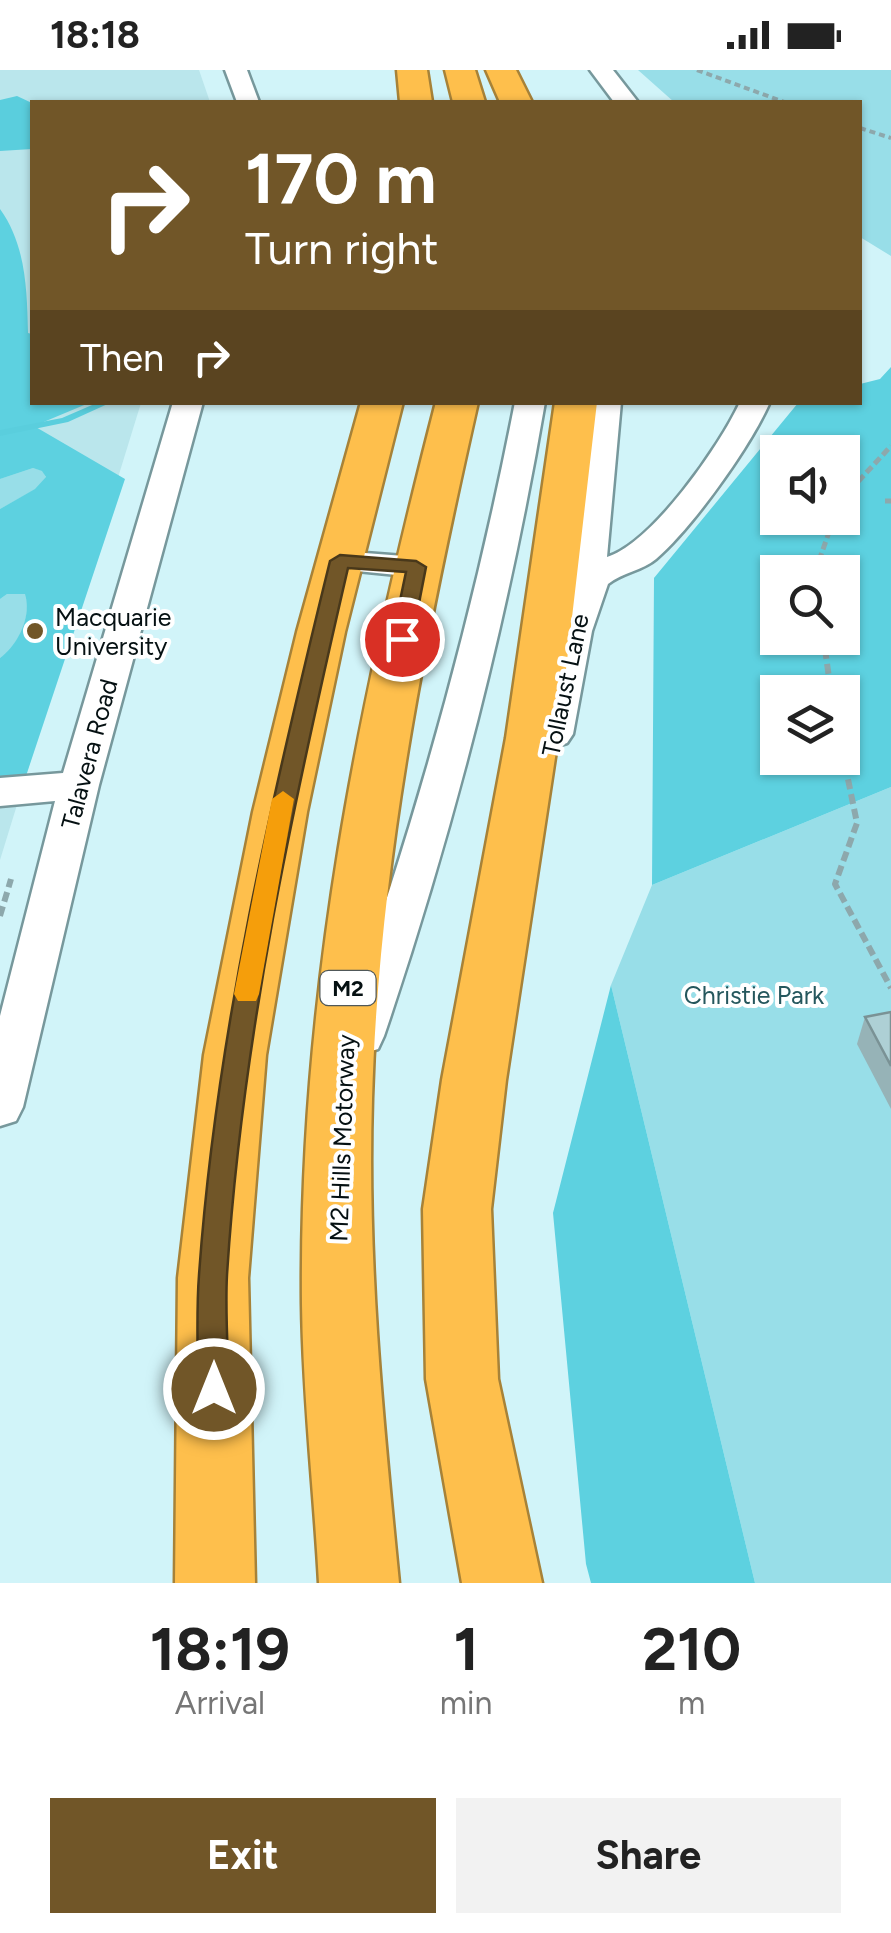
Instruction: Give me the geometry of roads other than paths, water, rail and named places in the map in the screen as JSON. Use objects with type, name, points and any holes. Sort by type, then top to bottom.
[{"type":"highway","points":[[412,70],[416,100]]},
{"type":"highway","points":[[460,70],[468,100]]},
{"type":"highway","points":[[500,70],[515,100]]},
{"type":"highway","points":[[215,1583],[213,1278],[236,1055],[280,812],[381,405]]},
{"type":"highway","name":"M2 Hills Motorway","points":[[359,1583],[337,1306],[340,1099],[354,922],[369,817],[416,567],[456,405]]},
{"type":"highway","points":[[502,1583],[462,1379],[457,1209],[474,1080],[532,738],[576,405]]},
{"type":"street","points":[[236,70],[247,100]]},
{"type":"street","points":[[601,70],[624,100]]},
{"type":"street","name":"Talavera Road","points":[[0,1107],[79,785],[187,405]]},
{"type":"street","points":[[340,1099],[417,874],[501,559],[529,405]]},
{"type":"street","points":[[584,601],[599,494],[606,405]]},
{"type":"street","name":"Tollaust Lane","points":[[503,912],[544,784],[584,601],[594,580],[605,568],[641,556],[743,428],[754,405]]},
{"type":"street","points":[[340,561],[416,567]]},
{"type":"street","points":[[0,792],[79,785]]},
{"type":"waterway","points":[[0,433],[65,420],[101,405]]},
{"type":"place","name":"Macquarie University","points":[[35,631]]},
{"type":"park label","name":"Christie Park","points":[[754,995]]}]
